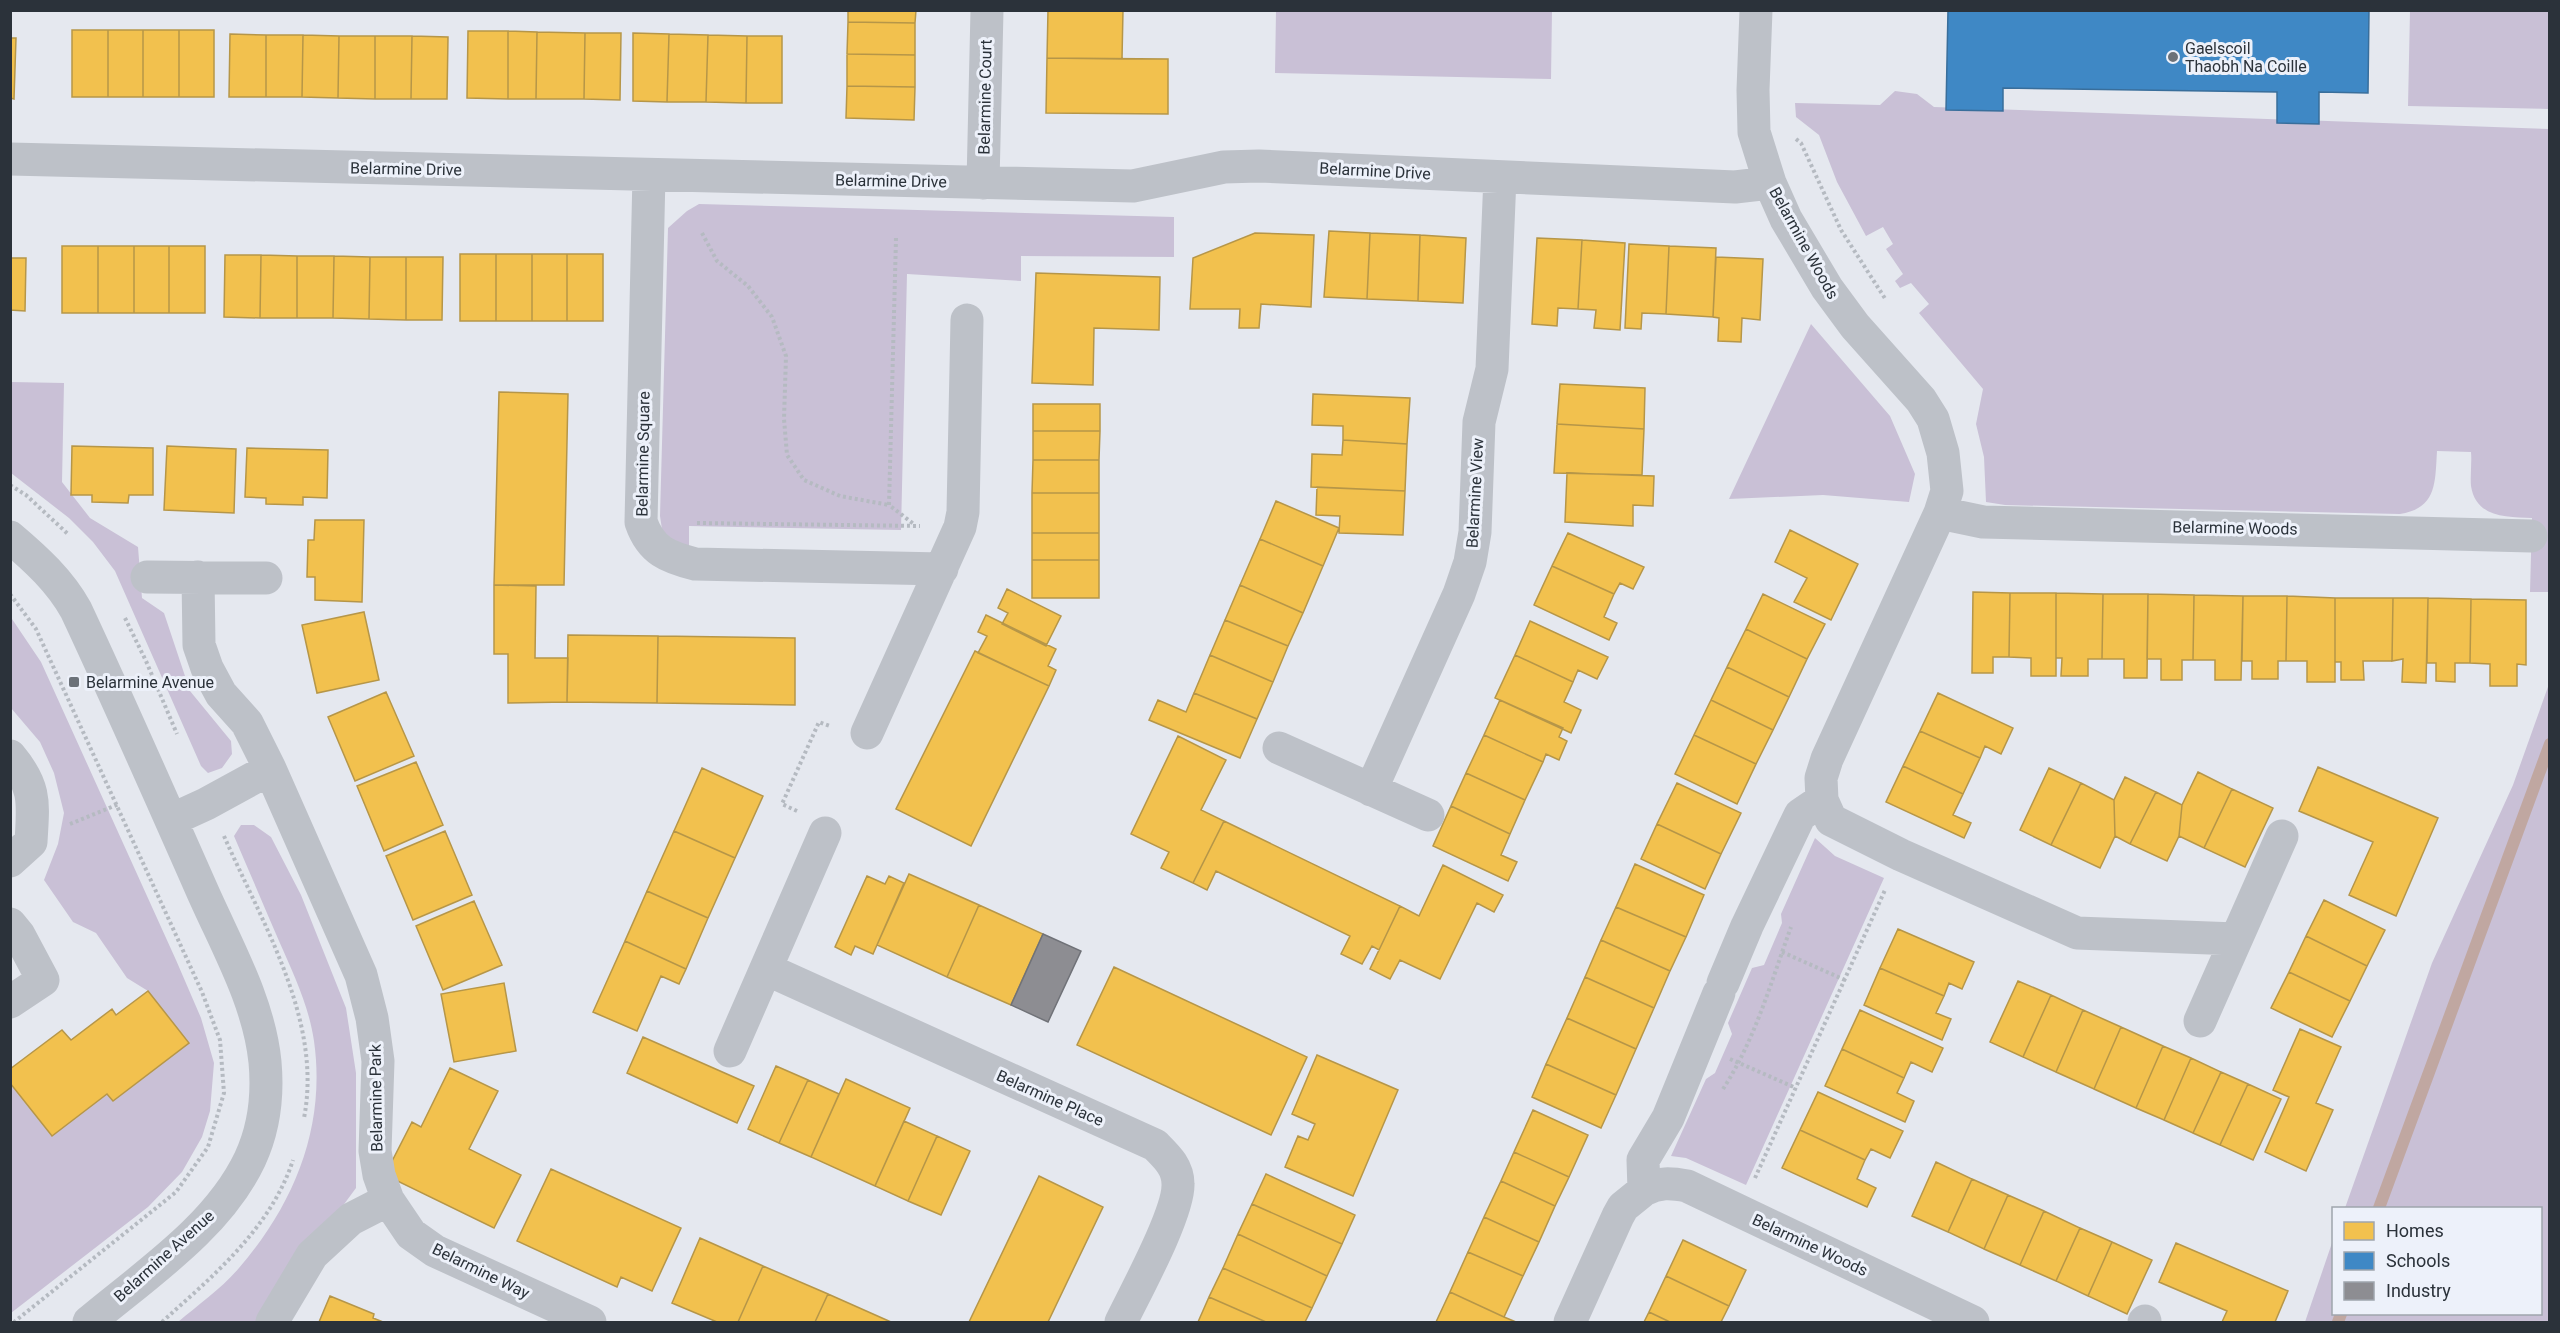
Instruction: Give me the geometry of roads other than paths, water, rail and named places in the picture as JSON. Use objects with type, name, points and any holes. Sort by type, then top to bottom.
[{"type":"street","name":"Belarmine Court","points":[[983,183],[987,10]]},
{"type":"street","name":"Belarmine Woods","points":[[1756,10],[1754,132],[1770,183],[1786,219],[1827,288],[1855,326],[1921,400],[1933,419],[1943,453],[1947,491],[1940,513],[1827,759],[1821,778],[1822,800]]},
{"type":"street","name":"Belarmine Drive","points":[[10,159],[1133,186],[1224,167],[1259,166],[1735,187],[1770,183]]},
{"type":"street","name":"Belarmine Square","points":[[649,175],[641,522],[645,533],[656,547],[670,558],[695,564],[942,569]]},
{"type":"street","name":"Belarmine View","points":[[1371,789],[1459,594],[1470,562],[1475,532],[1479,422],[1492,369],[1500,177]]},
{"type":"street","points":[[867,733],[960,527],[968,320]]},
{"type":"street","name":"Belarmine Woods","points":[[1940,513],[1983,522],[2531,536]]},
{"type":"street","name":"Belarmine Avenue","points":[[11,537],[65,591],[171,820],[248,996],[265,1061],[267,1097],[261,1131],[250,1159],[232,1191],[213,1215],[89,1323]]},
{"type":"street","points":[[147,577],[266,578]]},
{"type":"street","name":"Belarmine Park","points":[[198,577],[199,645],[207,668],[221,694],[247,723],[270,769],[361,975],[372,1018],[378,1061],[375,1151],[379,1175],[388,1200]]},
{"type":"street","points":[[1279,748],[1428,815]]},
{"type":"street","points":[[10,756],[20,767],[34,800],[32,842],[10,861]]},
{"type":"street","points":[[171,820],[270,769]]},
{"type":"street","points":[[1644,1190],[1643,1160],[1668,1118],[1744,934],[1800,815],[1822,800],[1831,820],[1901,855],[2077,933],[2236,939]]},
{"type":"street","points":[[730,1051],[825,833]]},
{"type":"street","points":[[2200,1021],[2282,836]]},
{"type":"street","points":[[10,924],[19,935],[43,980],[10,1002]]},
{"type":"street","name":"Belarmine Place","points":[[766,969],[1155,1146],[1172,1162],[1178,1184],[1173,1209],[1121,1323]]},
{"type":"street","name":"Belarmine Woods","points":[[1570,1323],[1623,1207],[1655,1184],[1669,1183],[1687,1186],[1973,1323]]},
{"type":"street","points":[[272,1323],[312,1255],[351,1219],[388,1200]]},
{"type":"street","name":"Belarmine Way","points":[[388,1200],[411,1234],[435,1251],[590,1323]]},
{"type":"waterway","points":[[2379,1207],[2550,744]]},
{"type":"waterway","points":[[2338,1322],[2341,1315]]},
{"type":"place","name":"Gaelscoil Thaobh Na Coille","points":[[2173,57]]},
{"type":"place","name":"Belarmine Avenue","points":[[74,682]]}]
